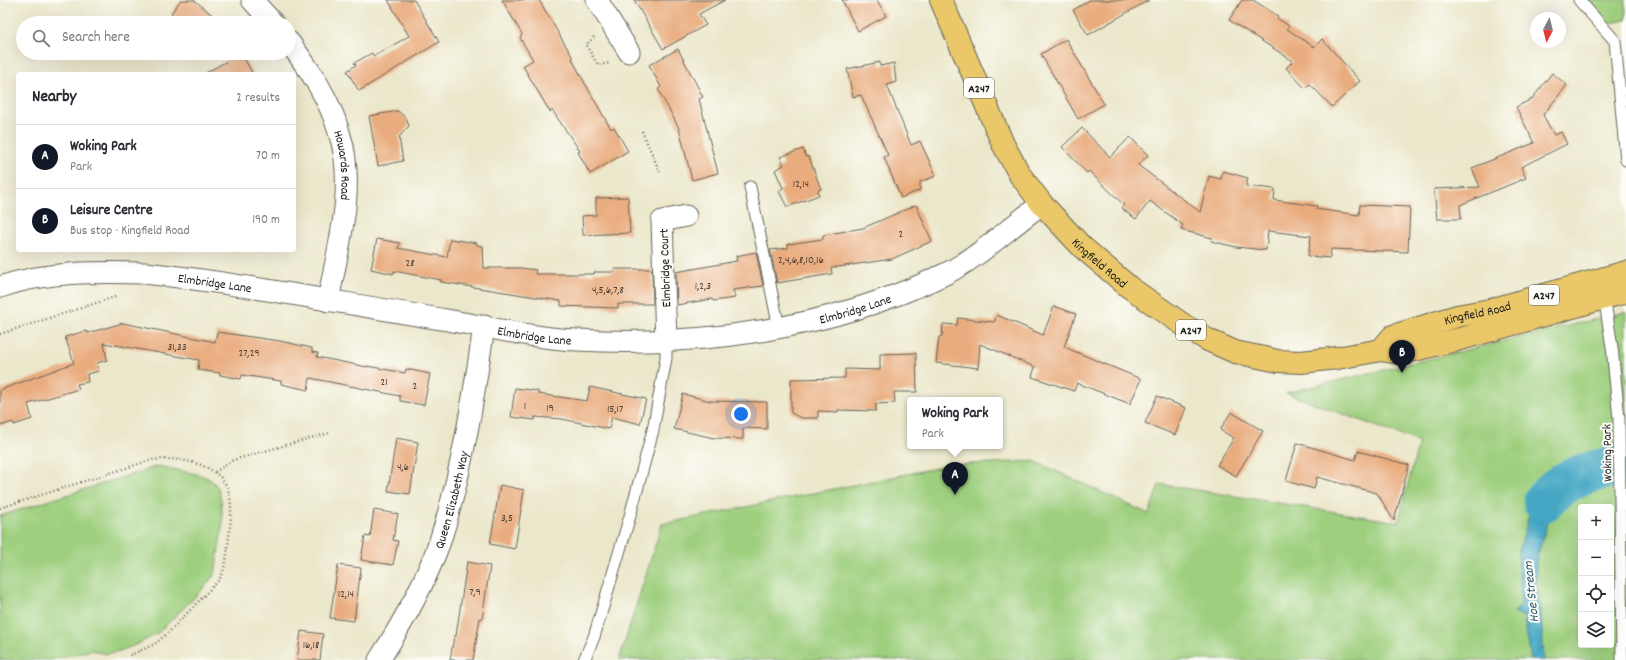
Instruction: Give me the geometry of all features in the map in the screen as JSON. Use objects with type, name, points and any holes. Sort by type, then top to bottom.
[{"type":"main road","name":"Kingfield Road","points":[[941,0],[1003,144],[1020,175],[1042,204],[1082,247],[1134,291],[1208,340],[1235,352],[1278,361],[1300,362],[1337,358],[1381,350],[1393,336],[1457,316],[1601,289],[1626,292]]},
{"type":"main road","name":"Kingfield Road","points":[[1601,289],[1626,272]]},
{"type":"street","points":[[252,0],[267,16]]},
{"type":"street","points":[[597,0],[628,52]]},
{"type":"street","name":"Howards Road","points":[[296,51],[308,66],[323,92],[340,133],[344,151],[346,168],[345,204],[328,301]]},
{"type":"street","name":"Elmbridge Lane","points":[[0,287],[30,280],[83,273],[145,274],[576,340],[666,341],[706,338],[779,328],[822,319],[906,291],[944,275],[985,248],[1042,204]]},
{"type":"street","name":"Elmbridge Court","points":[[666,341],[662,221],[686,216]]},
{"type":"street","name":"Queen Elizabeth Way","points":[[379,660],[411,608],[439,544],[460,465],[484,326]]},
{"type":"lane","points":[[1579,0],[1615,41],[1626,160]]},
{"type":"lane","points":[[750,187],[779,328]]},
{"type":"lane","name":"Woking Park","points":[[1601,289],[1614,366],[1619,419],[1622,660]]},
{"type":"lane","points":[[584,660],[598,622],[630,516],[653,430],[666,358],[666,341]]},
{"type":"path","points":[[642,130],[660,172]]},
{"type":"path","points":[[0,334],[120,295]]},
{"type":"path","points":[[214,472],[233,460],[330,433]]},
{"type":"path","points":[[0,508],[150,460],[163,458],[199,464],[214,472],[226,486],[230,498],[231,514],[224,571],[219,580],[171,630],[155,644],[128,656]]},
{"type":"green space","points":[[1587,0],[1626,0],[1626,20],[1606,24]]},
{"type":"green space","points":[[1626,312],[1626,660],[619,660],[662,524],[951,465],[1034,461],[1149,514],[1159,484],[1398,522],[1419,442],[1286,393]]},
{"type":"green space","points":[[158,466],[201,475],[211,480],[218,487],[223,522],[215,574],[203,589],[158,633],[140,643],[120,651],[105,654],[92,650],[51,660],[0,660],[0,516]]},
{"type":"water","points":[[1591,466],[1589,489],[1561,503],[1547,524],[1536,562],[1536,587],[1541,613],[1544,660],[1531,660],[1524,617],[1514,612],[1521,606],[1518,554],[1534,497],[1550,481]]},
{"type":"building","points":[[181,0],[194,0],[213,16],[175,16],[171,13]]},
{"type":"building","points":[[388,0],[414,0],[439,42],[359,91],[347,71],[356,65],[354,63],[372,53],[374,56],[409,36]]},
{"type":"building","points":[[502,0],[539,0],[573,58],[572,59],[588,89],[611,129],[614,127],[628,151],[590,174],[578,152],[580,151],[552,110],[550,112],[523,66],[533,60],[520,38],[522,34]]},
{"type":"building","points":[[634,0],[725,0],[699,14],[706,25],[663,49]]},
{"type":"building","points":[[842,0],[877,0],[886,16],[858,31]]},
{"type":"building","points":[[1090,0],[1149,0],[1088,35],[1073,10]]},
{"type":"building","points":[[1242,0],[1253,0],[1278,16],[1277,18],[1289,26],[1287,29],[1314,47],[1322,39],[1360,81],[1332,107],[1310,84],[1305,88],[1286,68],[1293,61],[1229,20]]},
{"type":"building","points":[[1066,39],[1104,104],[1078,119],[1041,54]]},
{"type":"building","points":[[678,49],[703,97],[699,99],[718,173],[692,180],[679,128],[658,89],[661,87],[649,65]]},
{"type":"building","points":[[229,60],[245,60],[252,72],[208,72]]},
{"type":"building","points":[[880,62],[880,66],[894,63],[896,82],[887,85],[911,145],[920,141],[936,176],[920,182],[920,190],[901,198],[884,157],[888,155],[861,95],[853,97],[847,69]]},
{"type":"building","points":[[1552,73],[1567,85],[1543,115],[1554,135],[1561,132],[1567,144],[1521,167],[1526,178],[1460,205],[1461,219],[1437,219],[1434,189],[1480,187],[1472,168],[1534,143],[1516,107],[1532,99]]},
{"type":"building","points":[[398,111],[406,118],[409,126],[399,137],[403,161],[378,166],[369,116]]},
{"type":"building","points":[[1082,128],[1110,157],[1130,137],[1148,155],[1138,165],[1200,212],[1209,176],[1221,179],[1223,171],[1248,178],[1246,186],[1275,189],[1274,200],[1317,206],[1316,209],[1359,215],[1360,205],[1410,207],[1408,252],[1331,249],[1330,258],[1308,256],[1311,236],[1268,231],[1266,250],[1236,247],[1211,241],[1212,238],[1181,230],[1183,225],[1150,201],[1136,219],[1121,208],[1124,205],[1089,171],[1087,173],[1062,147]]},
{"type":"building","points":[[803,149],[806,157],[809,157],[821,189],[818,190],[819,195],[787,207],[779,191],[783,188],[775,170],[784,165],[780,157]]},
{"type":"building","points":[[628,197],[630,233],[583,235],[582,216],[596,215],[596,198]]},
{"type":"building","points":[[916,205],[932,241],[892,259],[831,268],[832,274],[777,283],[770,250],[788,248],[788,244],[823,239],[823,235],[863,228]]},
{"type":"building","points":[[377,239],[400,243],[398,248],[447,257],[450,239],[477,243],[477,245],[483,246],[484,268],[520,268],[536,270],[535,274],[594,274],[594,272],[614,272],[614,269],[652,269],[653,304],[618,304],[618,308],[561,306],[561,301],[441,282],[441,280],[394,271],[393,274],[371,269]]},
{"type":"building","points":[[756,252],[763,286],[733,290],[735,298],[713,301],[712,299],[677,305],[676,272],[737,261],[736,256]]},
{"type":"building","points":[[1054,306],[1076,314],[1064,347],[1141,379],[1130,404],[1077,383],[1074,391],[1032,377],[1035,367],[980,344],[978,368],[936,363],[939,337],[942,336],[943,324],[957,325],[958,318],[994,322],[997,315],[1043,335]]},
{"type":"building","points":[[123,323],[215,342],[217,332],[280,341],[312,348],[312,352],[318,353],[317,357],[405,373],[406,369],[430,374],[424,405],[400,401],[400,396],[310,378],[308,390],[281,384],[281,381],[242,375],[241,379],[220,375],[220,373],[198,370],[199,360],[104,343],[107,360],[97,363],[99,371],[87,374],[88,382],[77,384],[79,389],[28,404],[32,419],[14,425],[13,422],[0,426],[0,390],[74,363],[65,337],[86,331],[88,333]]},
{"type":"building","points":[[916,353],[917,392],[894,392],[895,403],[876,404],[876,411],[818,411],[818,418],[801,418],[791,413],[791,379],[845,378],[845,369],[880,370],[880,354]]},
{"type":"building","points":[[590,387],[646,399],[640,424],[612,417],[609,429],[562,419],[535,417],[535,420],[511,417],[515,388],[538,391],[538,394],[587,401]]},
{"type":"building","points":[[683,394],[710,401],[767,402],[767,429],[743,428],[743,439],[714,438],[674,429]]},
{"type":"building","points":[[1157,396],[1186,408],[1175,435],[1145,423]]},
{"type":"building","points":[[1231,412],[1263,431],[1236,476],[1217,465],[1234,438],[1220,430]]},
{"type":"building","points":[[396,438],[418,442],[410,494],[388,491]]},
{"type":"building","points":[[1297,443],[1355,460],[1358,451],[1409,465],[1394,521],[1377,493],[1317,477],[1314,489],[1286,481]]},
{"type":"building","points":[[500,485],[524,490],[515,549],[490,544]]},
{"type":"building","points":[[374,510],[398,514],[393,540],[398,541],[393,565],[361,560],[365,536],[370,537]]},
{"type":"building","points":[[467,562],[490,566],[482,619],[480,618],[473,660],[450,660],[454,636],[456,636]]},
{"type":"building","points":[[338,565],[361,568],[354,621],[330,618]]},
{"type":"building","points":[[301,631],[323,634],[320,660],[297,660]]},
{"type":"waterway","name":"Hoe Stream","points":[[1544,501],[1552,492],[1570,480],[1581,475],[1626,464]]},
{"type":"place","name":"Leisure Centre","points":[[1402,373]]},
{"type":"place","name":"Woking Park","points":[[955,495]]}]
